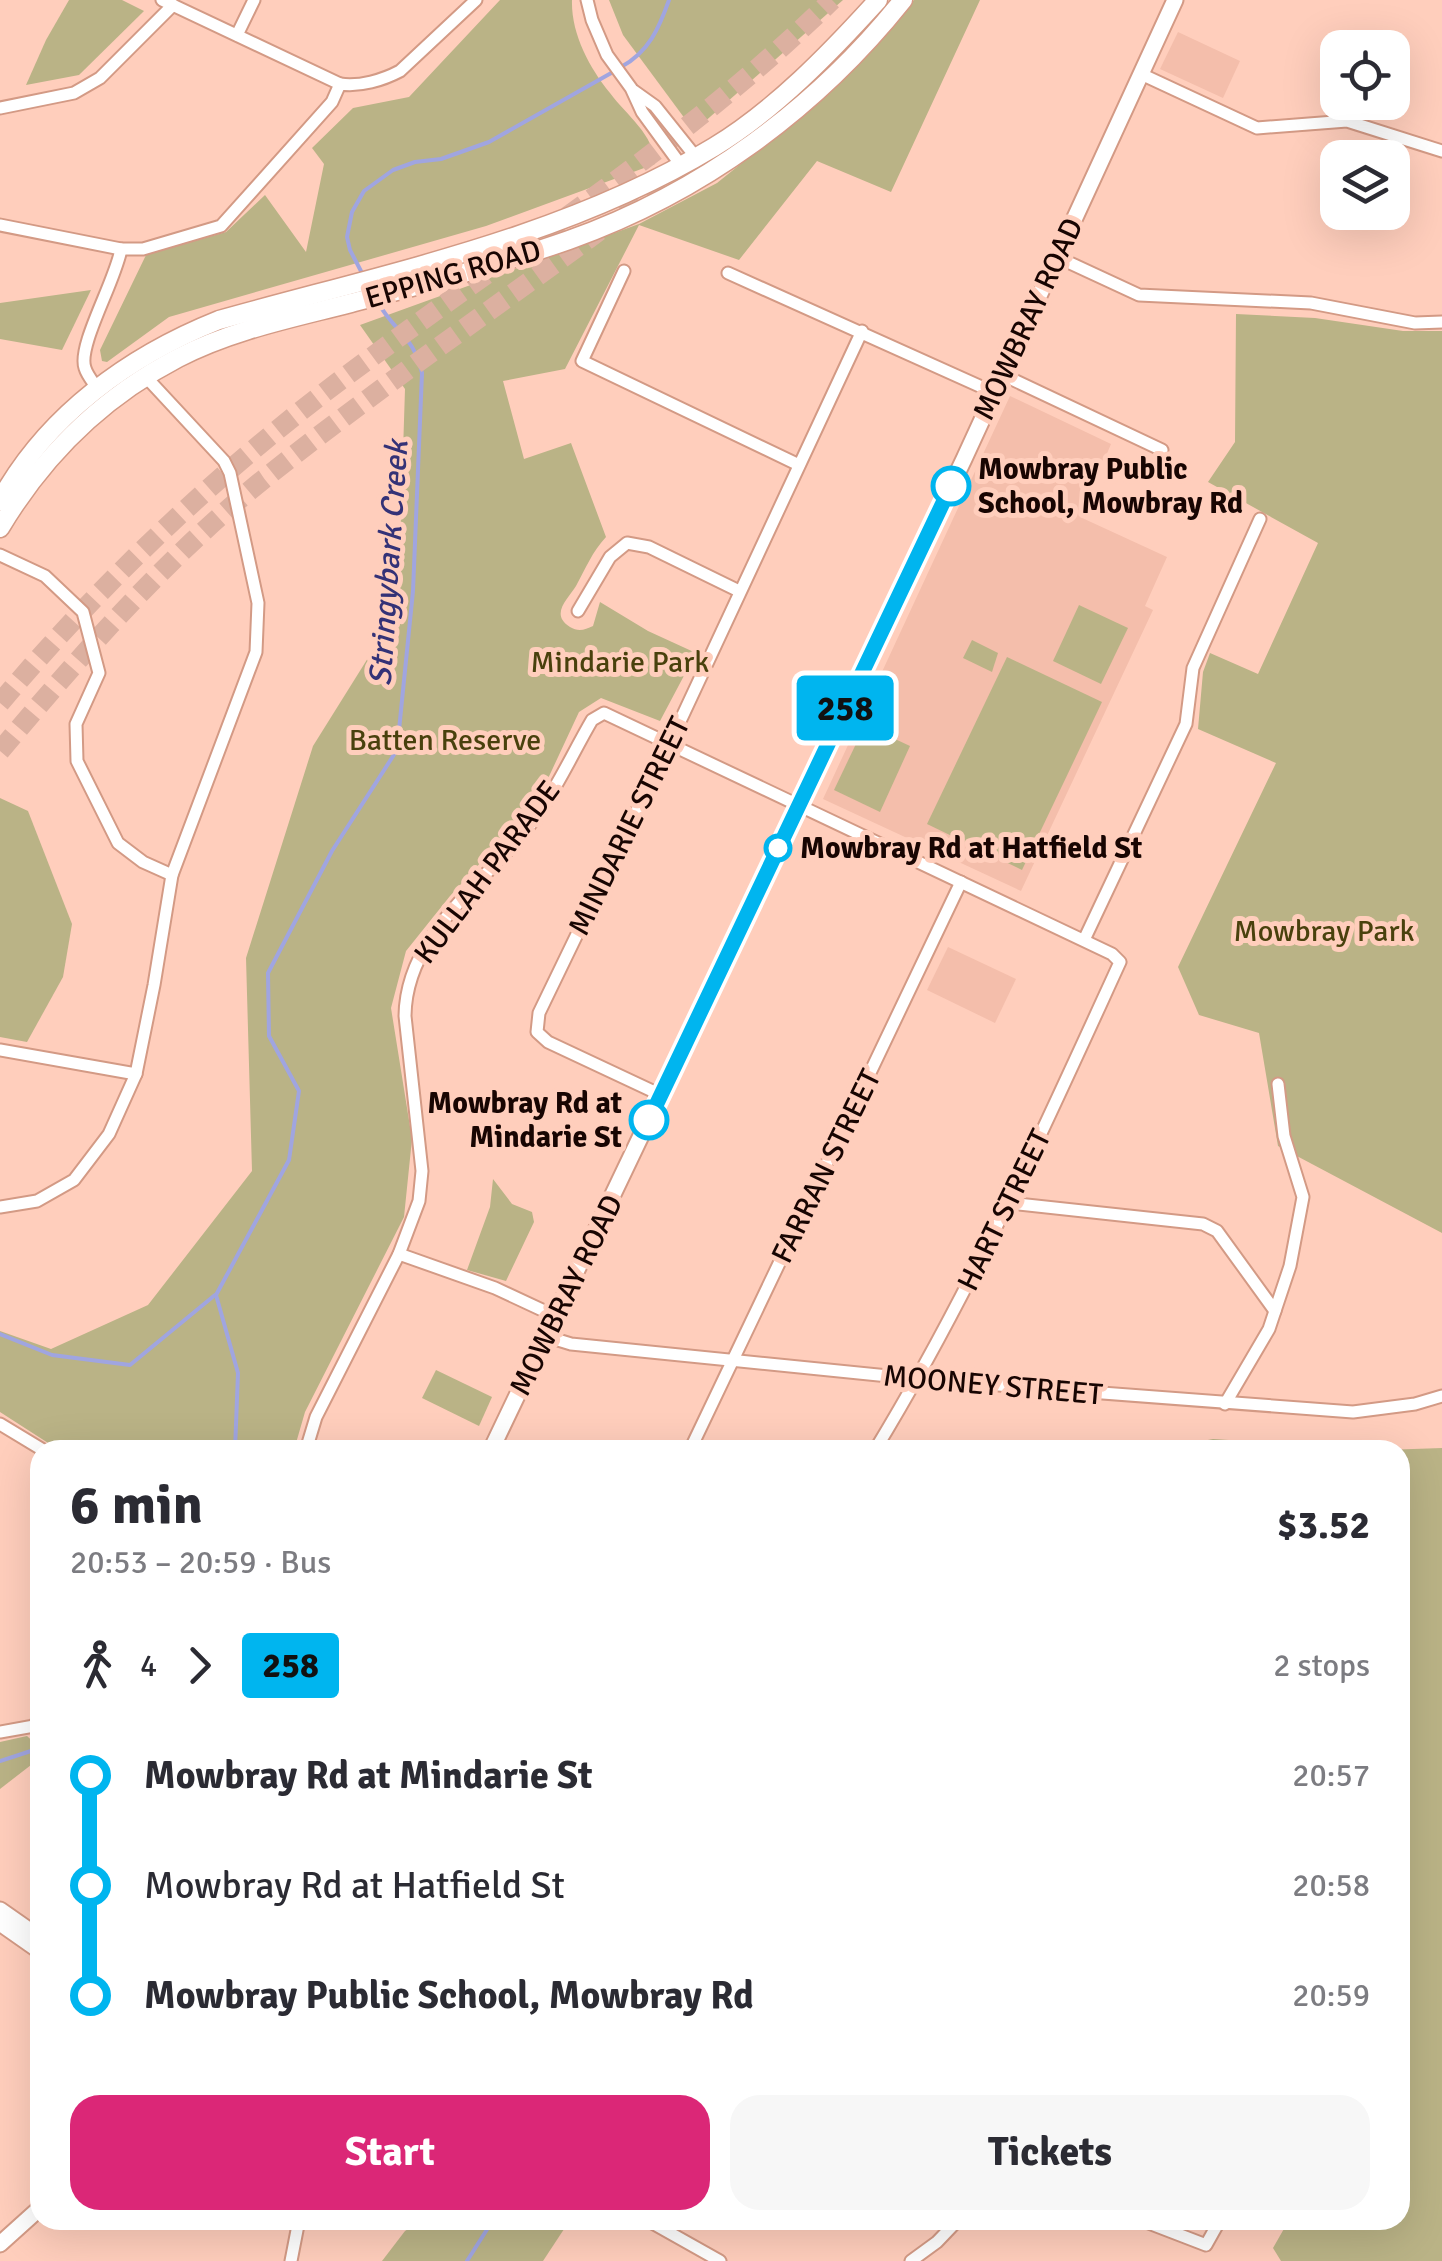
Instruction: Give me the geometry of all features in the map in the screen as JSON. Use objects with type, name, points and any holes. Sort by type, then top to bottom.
[{"type":"main road","name":"EPPING ROAD","points":[[0,501],[28,458],[54,428],[103,395],[171,339],[219,320],[409,268],[591,208],[715,146],[825,56],[878,0]]},
{"type":"main road","name":"EPPING ROAD","points":[[0,528],[103,395],[218,340],[414,287],[583,234],[700,180],[822,88],[904,0]]},
{"type":"main road","name":"MOWBRAY ROAD","points":[[497,1440],[995,393],[1175,0]]},
{"type":"main road","points":[[687,160],[700,180]]},
{"type":"main road","points":[[0,1910],[30,1931]]},
{"type":"main road","points":[[0,1923],[30,1944]]},
{"type":"main road","points":[[0,2244],[30,2217]]},
{"type":"street","points":[[237,35],[254,0]]},
{"type":"street","points":[[0,108],[74,93],[100,78],[168,2],[348,86],[400,72],[476,0]]},
{"type":"street","points":[[587,0],[608,56],[631,88],[655,106],[687,160]]},
{"type":"street","points":[[1141,74],[1257,128],[1346,121],[1442,151]]},
{"type":"street","points":[[0,225],[121,248],[143,248],[220,226],[332,102],[340,84]]},
{"type":"street","points":[[103,395],[85,369],[83,352],[115,276],[121,248]]},
{"type":"street","points":[[1057,257],[1139,296],[1311,303],[1415,323],[1442,322]]},
{"type":"street","points":[[624,271],[582,361],[800,464]]},
{"type":"street","points":[[728,272],[995,393]]},
{"type":"street","name":"MINDARIE STREET","points":[[661,1096],[548,1042],[537,1032],[538,1013],[862,331]]},
{"type":"street","points":[[1003,375],[1162,450]]},
{"type":"street","points":[[0,1207],[37,1201],[74,1180],[109,1134],[136,1074],[172,876],[256,652],[258,604],[230,474],[224,462],[146,377]]},
{"type":"street","points":[[1084,940],[1186,724],[1193,668],[1260,519]]},
{"type":"street","points":[[578,611],[610,557],[627,543],[649,547],[739,590]]},
{"type":"street","points":[[0,555],[45,576],[83,612],[99,672],[76,724],[78,761],[118,843],[143,862],[172,876]]},
{"type":"street","name":"KULLAH PARADE","points":[[399,1254],[420,1202],[422,1171],[406,1016],[406,996],[416,959],[541,810],[592,720],[604,713],[1084,940],[1120,962]]},
{"type":"street","name":"FARRAN STREET","points":[[695,1440],[961,882]]},
{"type":"street","name":"HART STREET","points":[[881,1440],[918,1379],[1009,1204],[1120,962]]},
{"type":"street","points":[[0,1050],[136,1074]]},
{"type":"street","points":[[1224,1404],[1276,1311],[1290,1266],[1303,1197],[1284,1136],[1278,1084]]},
{"type":"street","points":[[1009,1204],[1203,1224],[1217,1230],[1276,1311]]},
{"type":"street","points":[[309,1440],[316,1417],[399,1254],[495,1288],[555,1316]]},
{"type":"street","name":"MOONEY STREET","points":[[545,1336],[571,1344],[918,1379],[1224,1404],[1366,1412],[1442,1396]]},
{"type":"street","points":[[0,1424],[30,1442]]},
{"type":"street","points":[[0,1732],[30,1727]]},
{"type":"street","points":[[291,2261],[298,2230]]},
{"type":"street","points":[[665,2230],[720,2261]]},
{"type":"street","points":[[911,2261],[948,2230]]},
{"type":"street","points":[[1167,2230],[1206,2245],[1214,2230]]},
{"type":"shaded area","points":[[1178,32],[1240,61],[1223,98],[1160,69]]},
{"type":"shaded area","points":[[1010,396],[1111,444],[1080,517],[1167,557],[1145,606],[1153,610],[1021,891],[823,799]]},
{"type":"shaded area","points":[[948,947],[1016,979],[995,1023],[927,990]]},
{"type":"green space","points":[[69,0],[122,0],[144,11],[79,75],[26,85],[46,40]]},
{"type":"green space","points":[[500,0],[572,0],[578,37],[588,61],[645,134],[655,164],[486,226],[169,317],[107,362],[102,361],[100,350],[146,255],[226,232],[265,195],[306,252],[324,164],[312,148],[353,108],[409,97]]},
{"type":"green space","points":[[609,0],[843,0],[694,131],[623,35]]},
{"type":"green space","name":"Batten Reserve","points":[[914,0],[980,0],[891,192],[817,161],[739,260],[639,225],[565,369],[503,381],[524,459],[571,443],[606,537],[562,606],[564,622],[579,630],[593,626],[600,602],[648,631],[696,653],[660,721],[601,698],[579,712],[538,800],[450,896],[406,951],[391,1008],[412,1139],[404,1217],[305,1412],[297,1440],[43,1440],[0,1412],[0,1331],[51,1349],[148,1305],[252,1171],[246,958],[313,746],[398,610],[405,389],[360,325],[639,224],[717,183],[833,90]]},
{"type":"green space","points":[[91,290],[62,350],[0,339],[0,303]]},
{"type":"green space","name":"Mowbray Park","points":[[1236,314],[1315,318],[1403,331],[1442,331],[1442,1233],[1278,1146],[1259,1033],[1199,1015],[1178,967],[1276,763],[1198,729],[1203,672],[1210,653],[1258,674],[1318,543],[1208,482],[1235,442]]},
{"type":"green space","points":[[1079,605],[1128,628],[1101,684],[1053,661]]},
{"type":"green space","points":[[972,640],[998,653],[992,672],[963,658]]},
{"type":"green space","points":[[1007,657],[1102,702],[1022,870],[927,824]]},
{"type":"green space","points":[[865,725],[910,746],[880,812],[834,790]]},
{"type":"green space","points":[[0,798],[28,811],[72,924],[63,977],[27,1042],[0,1037]]},
{"type":"green space","points":[[493,1179],[512,1204],[532,1212],[534,1222],[506,1281],[467,1270],[490,1207]]},
{"type":"green space","points":[[436,1370],[492,1397],[479,1426],[422,1398]]},
{"type":"green space","points":[[1442,1448],[1442,2261],[1281,2261],[1273,2248],[1283,2230],[1410,2230],[1410,1449]]},
{"type":"green space","points":[[27,1736],[30,1739],[30,1766],[0,1789],[0,1742]]},
{"type":"green space","points":[[563,2230],[543,2261],[382,2261],[405,2231]]},
{"type":"waterway","name":"Stringybark Creek","points":[[621,67],[652,38],[669,0]]},
{"type":"waterway","name":"Stringybark Creek","points":[[363,275],[347,237],[352,212],[364,191],[393,170],[489,142],[613,72]]},
{"type":"waterway","name":"Stringybark Creek","points":[[235,1440],[238,1373],[216,1295],[289,1160],[299,1091],[269,1036],[268,973],[332,851],[397,750],[413,591],[422,373],[409,342],[377,301]]},
{"type":"waterway","points":[[0,1334],[52,1355],[130,1365],[215,1295]]},
{"type":"waterway","name":"Stringybark Creek","points":[[0,1761],[30,1751]]},
{"type":"waterway","points":[[467,2261],[487,2230]]},
{"type":"tunnel","points":[[0,703],[127,565],[266,439],[365,362],[664,145],[778,51],[832,0]]},
{"type":"tunnel","points":[[623,213],[675,174]]},
{"type":"tunnel","points":[[0,751],[126,609],[228,509],[346,415],[599,231]]},
{"type":"bus line","name":"258","points":[[649,1120],[951,486]]},
{"type":"place","name":"Mowbray Public School, Mowbray Rd","points":[[951,486]]},
{"type":"place","name":"Mowbray Rd at Hatfield St","points":[[778,848]]},
{"type":"place","name":"Mowbray Rd at Mindarie St","points":[[649,1120]]},
{"type":"park label","name":"Mindarie Park","points":[[620,662]]}]
